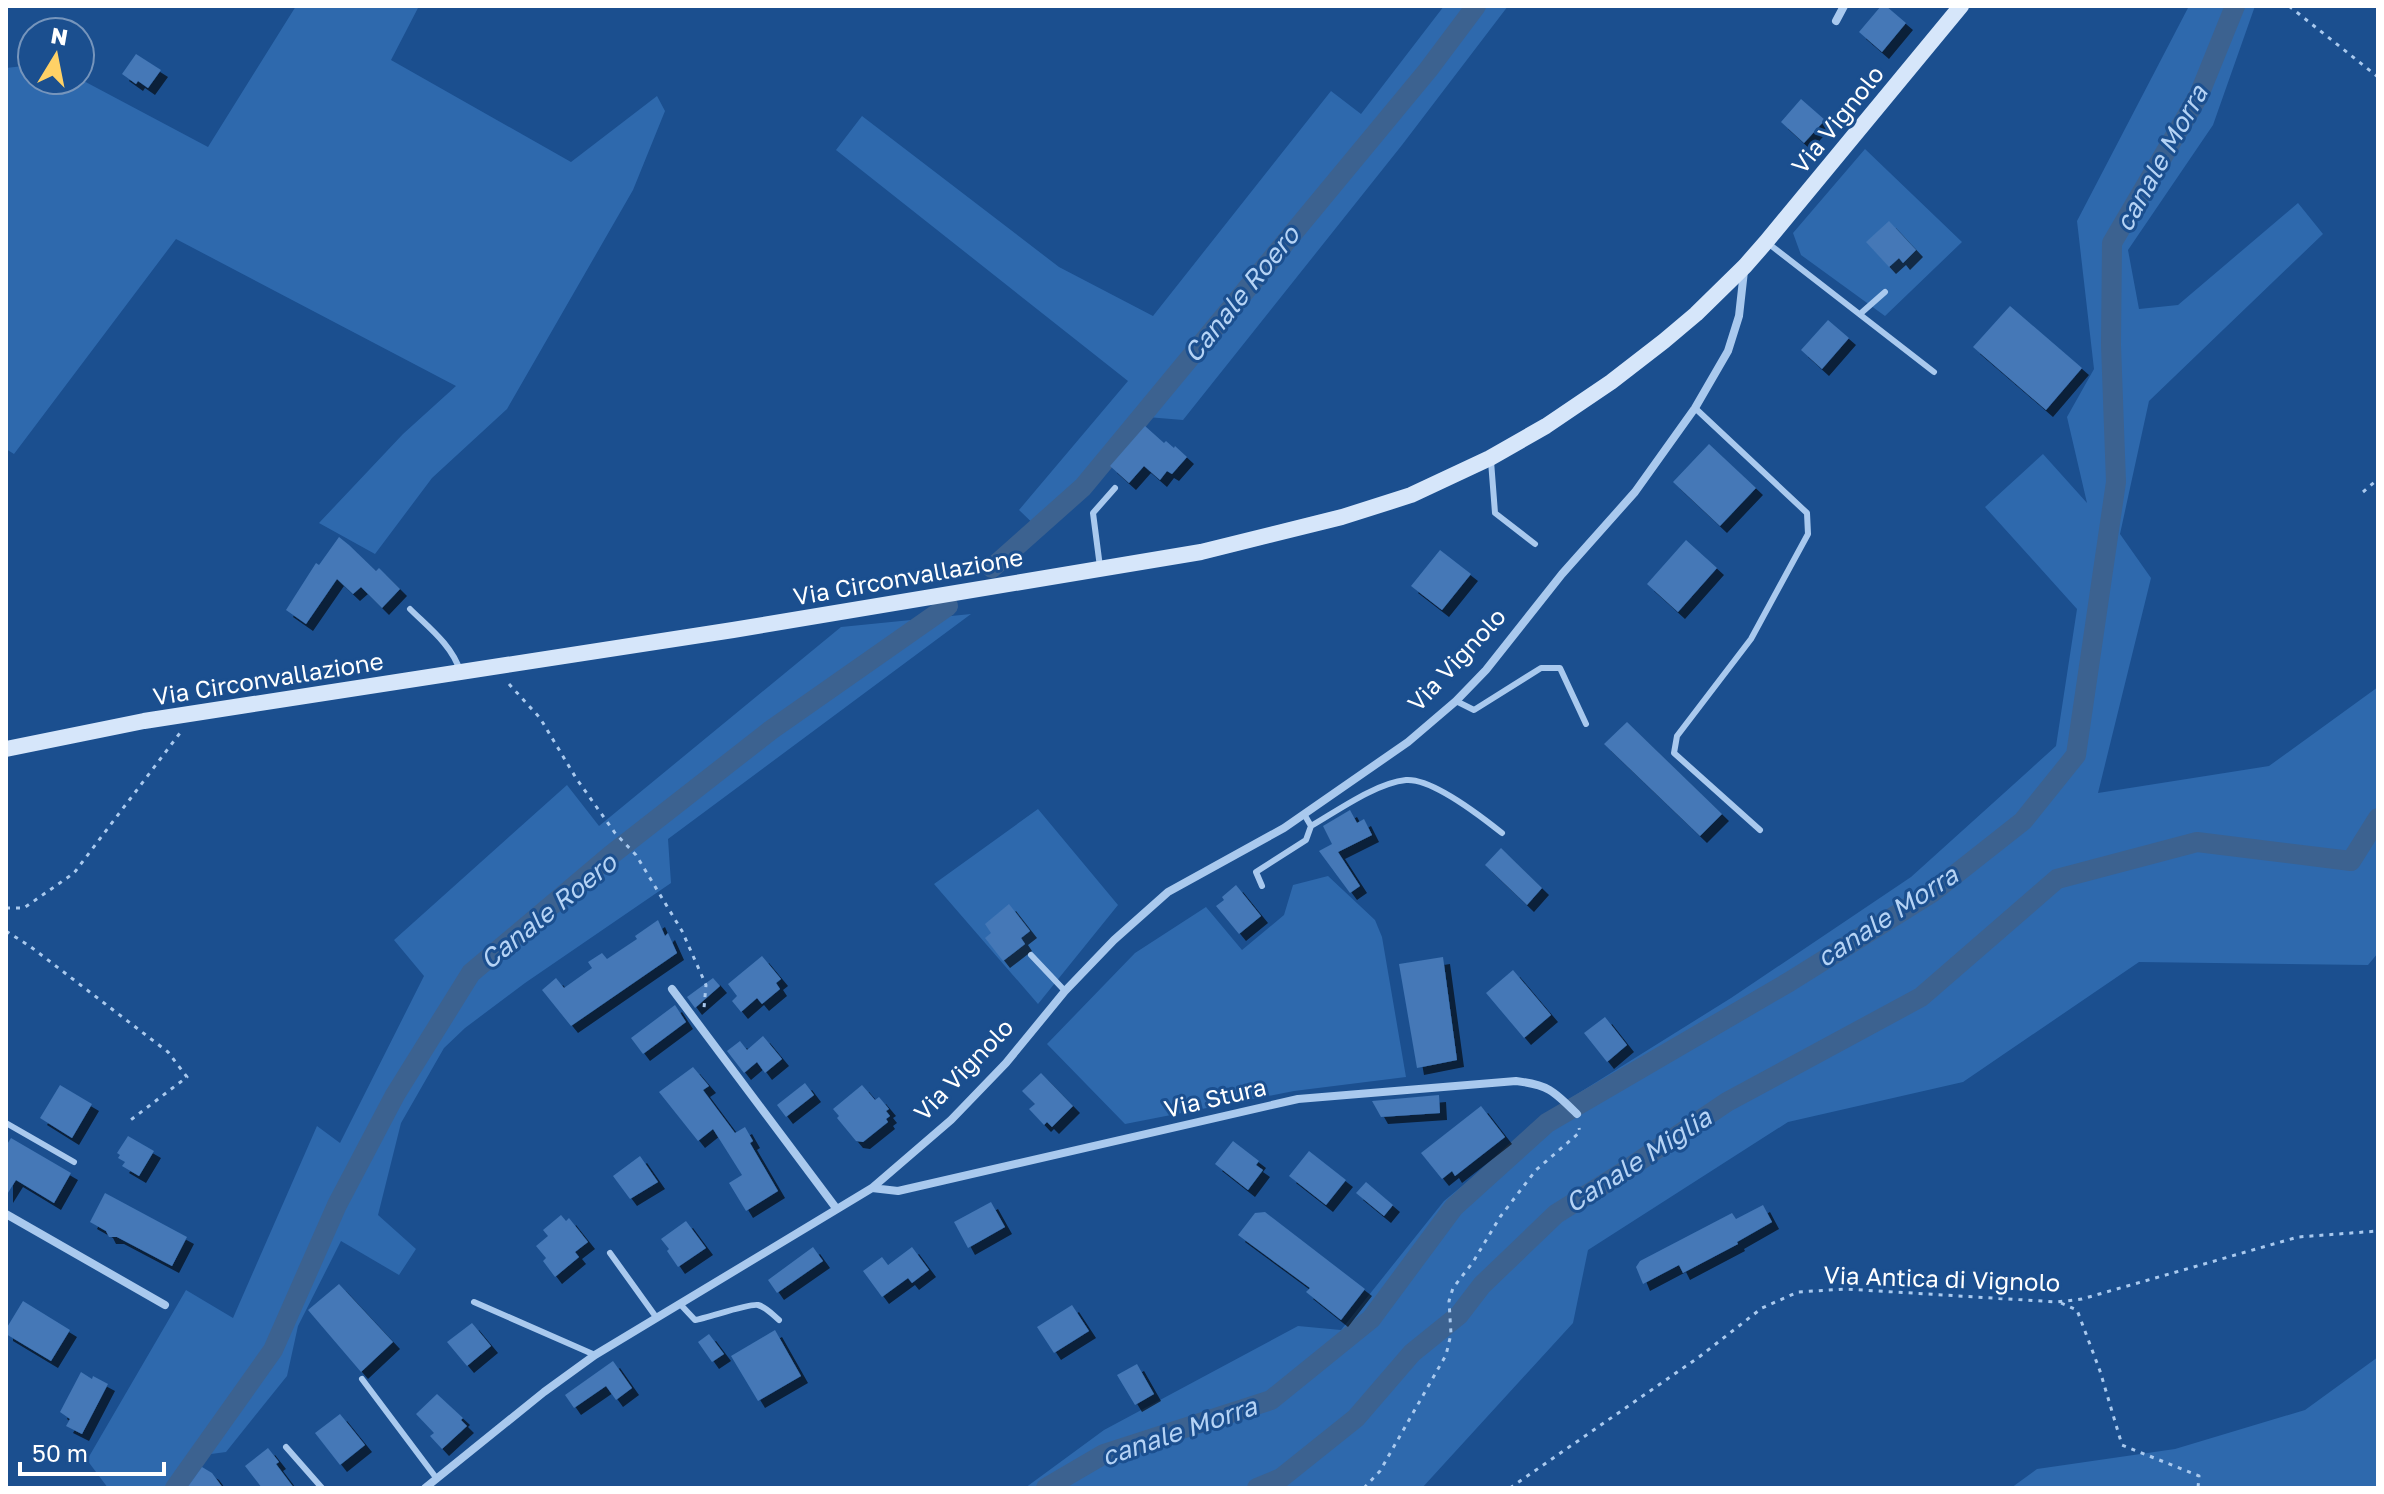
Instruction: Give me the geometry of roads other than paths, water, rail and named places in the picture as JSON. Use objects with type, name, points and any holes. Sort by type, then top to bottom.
[{"type":"main road","name":"Via Vignolo","points":[[1745,266],[1961,6]]},
{"type":"main road","name":"Via Circonvallazione","points":[[6,749],[144,721],[733,630],[1201,552],[1342,517],[1411,495],[1490,458],[1546,426],[1611,382],[1696,314],[1745,266]]},
{"type":"street","points":[[1836,21],[1844,6]]},
{"type":"street","name":"Via Vignolo","points":[[425,1488],[595,1355],[872,1188],[951,1120],[1006,1063],[1065,991],[1114,940],[1168,892],[1284,828],[1408,742],[1456,701],[1486,670],[1562,574],[1635,492],[1695,408],[1728,351],[1739,316],[1745,266]]},
{"type":"street","points":[[672,989],[836,1208]]},
{"type":"street","name":"Via Stura","points":[[872,1188],[898,1191],[1298,1099],[1516,1081],[1540,1084],[1556,1092],[1577,1114]]},
{"type":"street","points":[[6,1214],[165,1305]]},
{"type":"lane","points":[[1766,242],[1934,372]]},
{"type":"lane","points":[[1860,314],[1885,292]]},
{"type":"lane","points":[[1695,408],[1807,513],[1808,534],[1751,639],[1677,736],[1674,753],[1760,830]]},
{"type":"lane","points":[[1490,458],[1495,513],[1535,544]]},
{"type":"lane","points":[[1100,568],[1093,513],[1115,488]]},
{"type":"lane","points":[[410,609],[447,647],[460,672]]},
{"type":"lane","points":[[1456,701],[1474,710],[1541,668],[1560,668],[1586,724]]},
{"type":"lane","points":[[1262,886],[1256,872],[1306,840],[1311,826],[1382,787],[1407,780],[1425,784],[1470,808],[1502,833]]},
{"type":"lane","points":[[1304,814],[1311,826]]},
{"type":"lane","points":[[1031,955],[1065,991]]},
{"type":"lane","points":[[6,1123],[74,1162]]},
{"type":"lane","points":[[610,1253],[656,1317]]},
{"type":"lane","points":[[474,1302],[595,1355]]},
{"type":"lane","points":[[680,1304],[695,1320],[749,1304],[761,1305],[779,1320]]},
{"type":"lane","points":[[362,1379],[437,1479]]},
{"type":"lane","points":[[286,1447],[322,1488]]},
{"type":"waterway","name":"Canale Roero","points":[[992,568],[1083,487],[1428,70],[1476,6]]},
{"type":"waterway","name":"canale Morra","points":[[1046,1488],[1104,1454],[1271,1400],[1371,1319],[1454,1207],[1547,1123],[1789,982],[1933,892],[2023,821],[2076,755],[2116,482],[2111,345],[2112,243],[2199,95],[2235,6]]},
{"type":"waterway","name":"Canale Roero","points":[[175,1488],[273,1350],[337,1205],[395,1095],[471,973],[611,855],[771,730],[948,606]]},
{"type":"waterway","name":"Canale Miglia","points":[[1257,1488],[1281,1478],[1356,1418],[1412,1353],[1459,1315],[1482,1285],[1556,1214],[1727,1102],[1921,997],[2057,879],[2197,842],[2351,861],[2378,818]]}]
